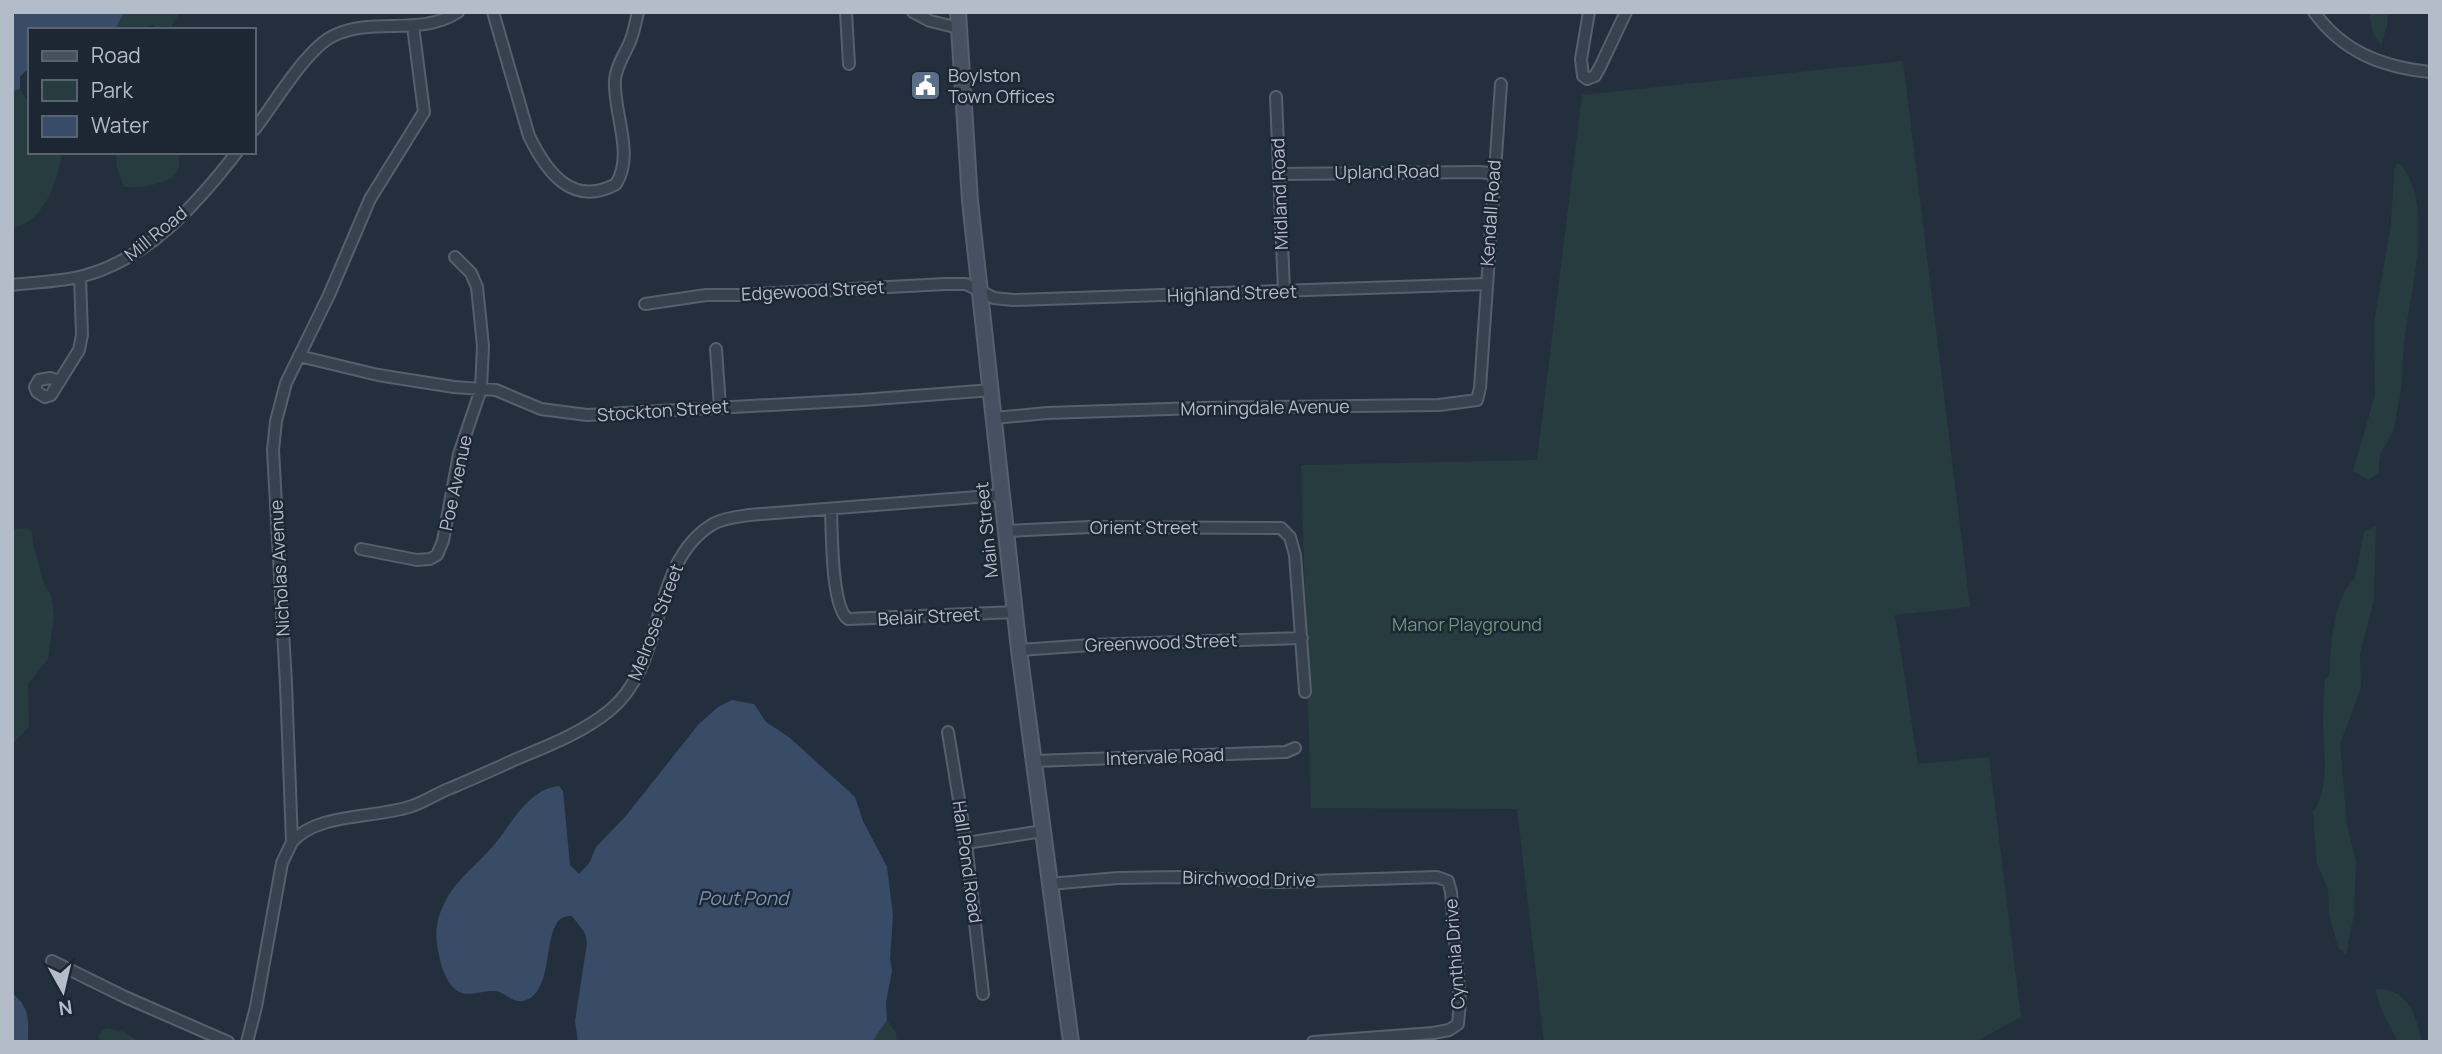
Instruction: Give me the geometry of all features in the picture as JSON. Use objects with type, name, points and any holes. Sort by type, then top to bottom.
[{"type":"main road","name":"Main Street","points":[[958,12],[970,201],[1002,495],[1071,1042]]},
{"type":"street","points":[[256,127],[311,54],[325,40],[354,28],[413,26],[447,19],[458,12]]},
{"type":"street","points":[[494,12],[528,136],[546,167],[558,180],[573,189],[588,191],[606,189],[619,181],[623,151],[615,78],[631,41],[638,12]]},
{"type":"street","points":[[846,12],[849,64]]},
{"type":"street","points":[[913,12],[930,21],[960,28]]},
{"type":"street","points":[[1589,12],[1581,59],[1583,76],[1587,79],[1595,76],[1626,12]]},
{"type":"street","points":[[2314,12],[2326,28],[2358,53],[2382,64],[2430,72]]},
{"type":"street","name":"Nicholas Avenue","points":[[247,1042],[256,1007],[282,863],[292,842],[273,450],[279,405],[286,383],[329,295],[370,199],[424,112],[413,26]]},
{"type":"street","name":"Kendall Road","points":[[1483,343],[1500,84]]},
{"type":"street","name":"Midland Road","points":[[1276,97],[1284,291]]},
{"type":"street","name":"Mill Road","points":[[12,285],[80,277],[113,267],[149,243],[191,207],[235,154]]},
{"type":"street","name":"Upland Road","points":[[1279,174],[1479,172],[1493,176]]},
{"type":"street","name":"Poe Avenue","points":[[361,549],[424,560],[434,558],[439,552],[458,454],[481,389],[483,346],[477,287],[471,273],[455,257]]},
{"type":"street","points":[[60,381],[79,350],[82,335],[80,277]]},
{"type":"street","name":"Edgewood Street","points":[[645,304],[706,295],[740,296],[945,284],[966,284],[980,291]]},
{"type":"street","name":"Highland Street","points":[[980,291],[994,299],[1013,300],[1486,284]]},
{"type":"street","name":"Morningdale Avenue","points":[[994,418],[1047,413],[1473,402],[1480,396],[1483,343]]},
{"type":"street","points":[[716,349],[720,407]]},
{"type":"street","name":"Stockton Street","points":[[299,356],[378,375],[505,393],[541,409],[587,415],[992,390]]},
{"type":"street","name":"Melrose Street","points":[[292,842],[311,827],[414,806],[579,731],[615,706],[639,674],[658,624],[673,571],[681,557],[713,524],[735,517],[1002,495]]},
{"type":"street","name":"Belair Street","points":[[831,509],[838,597],[848,620],[1016,612]]},
{"type":"street","name":"Orient Street","points":[[1006,531],[1090,527],[1281,528],[1290,537],[1295,555],[1302,638]]},
{"type":"street","points":[[1302,638],[1305,692]]},
{"type":"street","name":"Greenwood Street","points":[[1020,650],[1302,638]]},
{"type":"street","name":"Hall Pond Road","points":[[948,732],[966,844],[983,993]]},
{"type":"street","name":"Intervale Road","points":[[1034,761],[1286,752],[1295,748]]},
{"type":"street","points":[[966,844],[1043,831]]},
{"type":"street","name":"Birchwood Drive","points":[[1049,884],[1080,880],[1179,877],[1278,882],[1437,877],[1448,881]]},
{"type":"street","name":"Cynthia Drive","points":[[1313,1042],[1433,1033],[1455,1027],[1460,1016],[1460,1002],[1448,881]]},
{"type":"street","points":[[52,961],[125,997],[228,1042]]},
{"type":"green space","points":[[124,12],[180,12],[173,28],[156,28],[153,25],[144,28],[116,28]]},
{"type":"green space","points":[[2369,12],[2388,12],[2381,45],[2373,34]]},
{"type":"green space","name":"Manor Playground","points":[[1903,61],[1970,607],[1895,615],[1918,764],[1989,757],[2021,1017],[1975,1042],[1544,1042],[1517,809],[1311,808],[1301,465],[1537,460],[1582,95]]},
{"type":"green space","points":[[20,89],[28,101],[28,154],[62,154],[57,176],[48,198],[33,217],[12,229],[12,92]]},
{"type":"green space","points":[[116,154],[179,154],[179,168],[175,175],[145,186],[124,187],[117,168]]},
{"type":"green space","points":[[2397,163],[2402,165],[2412,184],[2417,205],[2418,252],[2395,424],[2380,455],[2379,472],[2368,480],[2353,471],[2375,395],[2374,322],[2391,225],[2394,170]]},
{"type":"green space","points":[[2376,525],[2374,600],[2360,654],[2361,688],[2340,744],[2347,825],[2356,862],[2354,914],[2346,955],[2338,947],[2329,915],[2328,889],[2317,864],[2313,812],[2324,781],[2325,680],[2329,675],[2334,624],[2341,599],[2355,578],[2364,532]]},
{"type":"green space","points":[[27,528],[32,532],[44,584],[51,595],[54,616],[48,659],[28,684],[29,727],[12,745],[12,529]]},
{"type":"green space","points":[[2376,989],[2396,993],[2403,998],[2417,1022],[2422,1042],[2399,1042],[2381,1008]]},
{"type":"green space","points":[[887,1020],[896,1033],[897,1042],[872,1042]]},
{"type":"green space","points":[[106,1028],[125,1032],[139,1042],[98,1042],[99,1034]]},
{"type":"water","points":[[12,12],[124,12],[116,28],[28,28],[28,70],[20,76],[20,89],[12,92]]},
{"type":"water","name":"Pout Pond","points":[[732,700],[754,704],[766,722],[790,738],[855,797],[863,821],[887,867],[893,915],[890,959],[892,971],[886,1002],[887,1020],[872,1042],[578,1042],[575,1021],[587,943],[585,933],[572,916],[561,918],[555,927],[546,969],[534,995],[519,1001],[498,992],[466,994],[454,988],[444,972],[438,949],[436,935],[440,914],[453,889],[494,845],[523,807],[540,792],[559,786],[563,791],[570,865],[579,874],[590,862],[596,847],[625,817],[698,725],[718,707]]},
{"type":"water","points":[[12,993],[25,1009],[28,1042],[12,1042]]},
{"type":"place","name":"Boylston Town Offices","points":[[925,86]]}]
